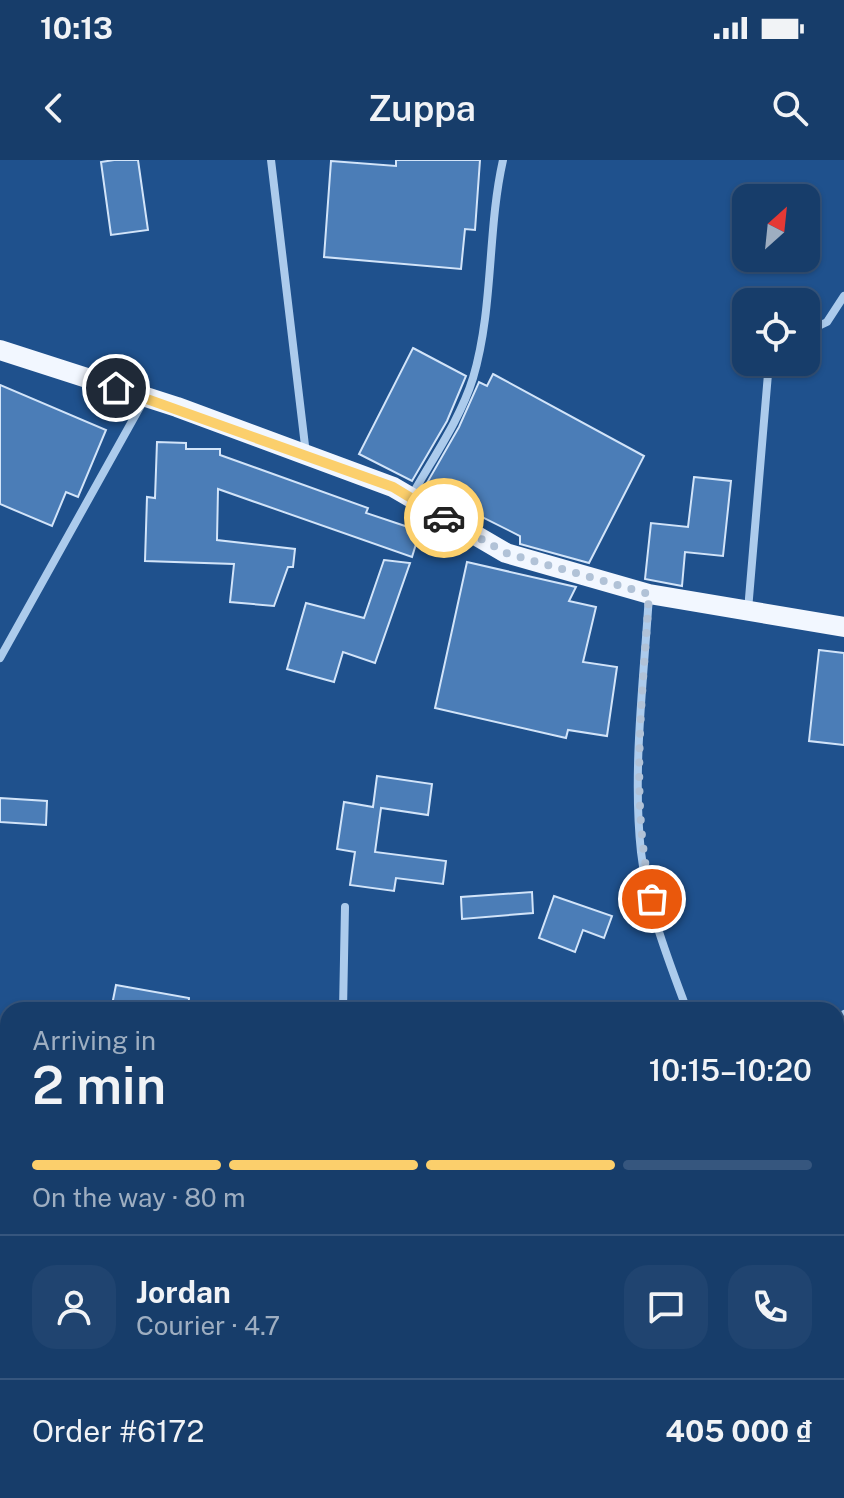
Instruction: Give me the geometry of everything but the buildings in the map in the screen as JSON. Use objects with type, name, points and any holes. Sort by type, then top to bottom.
[{"type":"main road","points":[[0,350],[146,397],[393,487],[506,553],[649,594],[844,627]]},
{"type":"street","points":[[271,160],[307,455]]},
{"type":"street","points":[[410,498],[459,412],[473,378],[484,326],[503,160]]},
{"type":"street","points":[[820,325],[827,322],[844,296]]},
{"type":"street","points":[[748,611],[768,376]]},
{"type":"street","points":[[0,658],[146,397]]},
{"type":"street","points":[[649,594],[640,753],[641,852],[663,946],[684,1002]]},
{"type":"street","points":[[343,1002],[345,907]]},
{"type":"way so far","points":[[444,518],[506,553],[649,594],[640,753],[641,852],[652,899]]},
{"type":"route","points":[[116,388],[177,407],[393,487],[444,518]]}]
